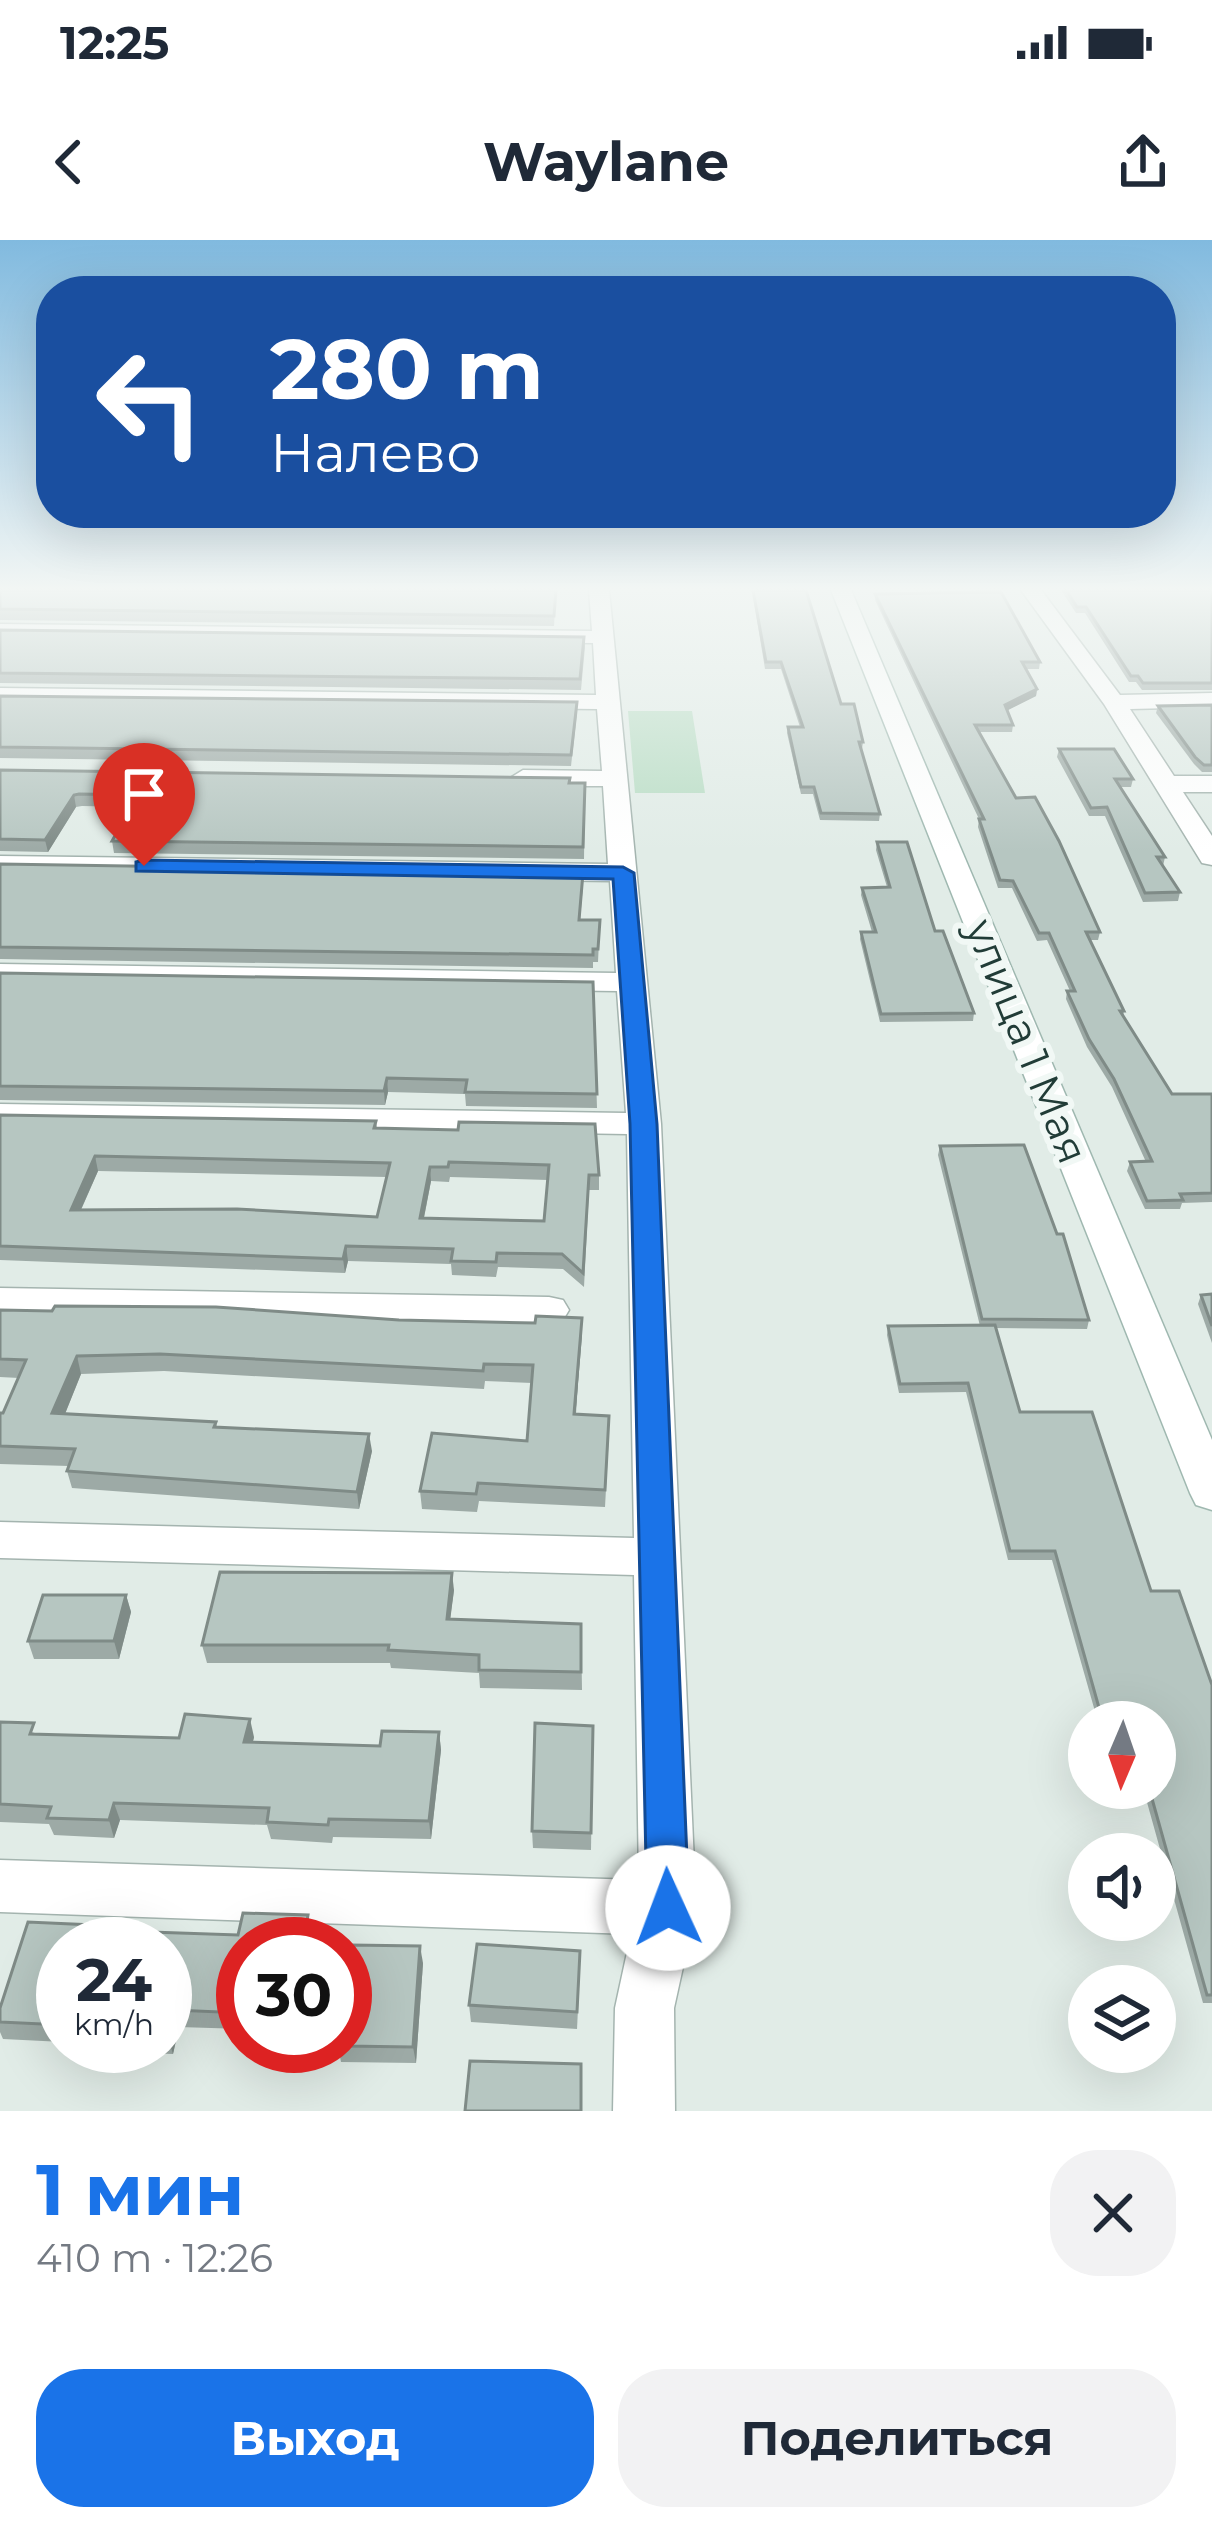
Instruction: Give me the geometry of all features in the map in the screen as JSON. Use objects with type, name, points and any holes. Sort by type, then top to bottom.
[{"type":"street","points":[[607,677],[644,1124],[668,1908],[648,1962],[642,2049],[644,2111]]},
{"type":"street","name":"улица 1 Мая","points":[[877,677],[1212,1493]]},
{"type":"street","points":[[1096,677],[1212,857]]},
{"type":"street","points":[[0,695],[609,703]]},
{"type":"street","points":[[1114,702],[1212,700]]},
{"type":"street","points":[[497,778],[616,779]]},
{"type":"street","points":[[1168,784],[1212,784]]},
{"type":"street","points":[[0,864],[623,873]]},
{"type":"street","points":[[0,973],[632,982]]},
{"type":"street","points":[[0,1114],[644,1124]]},
{"type":"street","points":[[0,1301],[549,1310]]},
{"type":"street","points":[[0,1540],[657,1557]]},
{"type":"street","points":[[0,1886],[668,1908]]},
{"type":"green space","points":[[628,711],[692,711],[705,793],[635,793]]},
{"type":"building","points":[[417,677],[580,677],[580,679]]},
{"type":"building","points":[[786,677],[833,677],[841,704],[854,704],[863,742],[859,742],[880,814],[821,813],[814,787],[801,787],[788,727],[803,727]]},
{"type":"building","points":[[915,677],[1031,677],[1037,689],[1005,705],[1013,725],[975,725],[1016,798],[1035,797],[1059,841],[1100,932],[1086,932],[1124,1011],[1120,1011],[1172,1094],[1212,1094],[1212,1193],[1147,1201],[1130,1162],[1152,1161],[1067,991],[1075,991],[1049,933],[1039,933],[1013,881],[1000,880],[979,819],[984,819]]},
{"type":"building","points":[[1139,677],[1212,677],[1212,683],[1143,683]]},
{"type":"building","points":[[0,696],[577,702],[571,755],[0,747]]},
{"type":"building","points":[[1212,705],[1212,765],[1204,765],[1158,706]]},
{"type":"building","points":[[1059,749],[1114,749],[1133,779],[1115,779],[1165,857],[1157,857],[1180,892],[1145,893],[1107,807],[1091,808]]},
{"type":"building","points":[[0,770],[570,778],[569,783],[585,783],[583,847],[112,841],[138,795],[79,794],[45,840],[0,839]]},
{"type":"building","points":[[877,842],[907,842],[935,931],[943,931],[974,1013],[881,1014],[861,932],[876,932],[862,888],[890,887]]},
{"type":"building","points":[[0,864],[583,873],[579,920],[600,920],[598,949],[593,949],[593,955],[0,947]]},
{"type":"building","points":[[0,973],[593,982],[597,1094],[465,1092],[467,1080],[387,1078],[384,1091],[0,1086]]},
{"type":"building","points":[[0,1115],[376,1121],[374,1128],[458,1130],[459,1122],[595,1124],[599,1175],[589,1175],[583,1273],[562,1254],[497,1253],[496,1262],[451,1261],[453,1249],[346,1246],[343,1259],[0,1246]],"holes":[[[95,1156],[390,1163],[377,1217],[237,1209],[71,1210]],[[449,1162],[549,1165],[544,1221],[420,1218],[430,1167],[448,1167]]]},
{"type":"building","points":[[1024,1145],[1057,1234],[1063,1234],[1089,1320],[982,1319],[940,1146]]},
{"type":"building","points":[[1212,1294],[1212,1326],[1201,1295]]},
{"type":"building","points":[[55,1306],[216,1307],[399,1320],[535,1323],[536,1316],[582,1318],[574,1414],[609,1416],[605,1490],[478,1483],[476,1494],[420,1491],[432,1433],[527,1441],[533,1365],[484,1364],[483,1371],[160,1354],[77,1356],[52,1413],[369,1434],[357,1492],[67,1471],[75,1449],[0,1446],[0,1413],[26,1360],[0,1359],[0,1310],[52,1311]]},
{"type":"building","points":[[995,1325],[1020,1412],[1092,1412],[1151,1591],[1179,1591],[1212,1685],[1212,1995],[1207,1995],[1176,1884],[1176,1833],[1162,1833],[1155,1809],[1176,1809],[1176,1701],[1097,1701],[1055,1551],[1010,1551],[968,1383],[900,1384],[888,1326]]},
{"type":"building","points":[[220,1572],[452,1573],[447,1619],[581,1624],[581,1672],[479,1670],[479,1655],[388,1650],[389,1645],[202,1645]]},
{"type":"building","points":[[43,1595],[126,1595],[114,1641],[28,1641]]},
{"type":"building","points":[[185,1714],[250,1719],[244,1742],[380,1746],[382,1731],[439,1732],[429,1821],[267,1822],[269,1808],[114,1803],[109,1820],[47,1818],[51,1807],[0,1804],[0,1722],[34,1723],[30,1734],[179,1738]]},
{"type":"building","points":[[535,1723],[593,1726],[591,1833],[532,1831]]},
{"type":"building","points":[[243,1913],[308,1915],[308,1917],[242,1917]]},
{"type":"building","points":[[28,1922],[36,1922],[36,2024],[0,2022],[0,2008]]},
{"type":"building","points":[[192,1933],[216,1934],[216,2012],[192,2011]]},
{"type":"building","points":[[477,1944],[580,1951],[577,2012],[469,2005]]},
{"type":"building","points":[[372,1945],[420,1946],[413,2047],[372,2046]]},
{"type":"building","points":[[470,2061],[581,2064],[581,2111],[465,2111]]},
{"type":"route","points":[[144,866],[623,873],[644,1124],[668,1908]]}]
